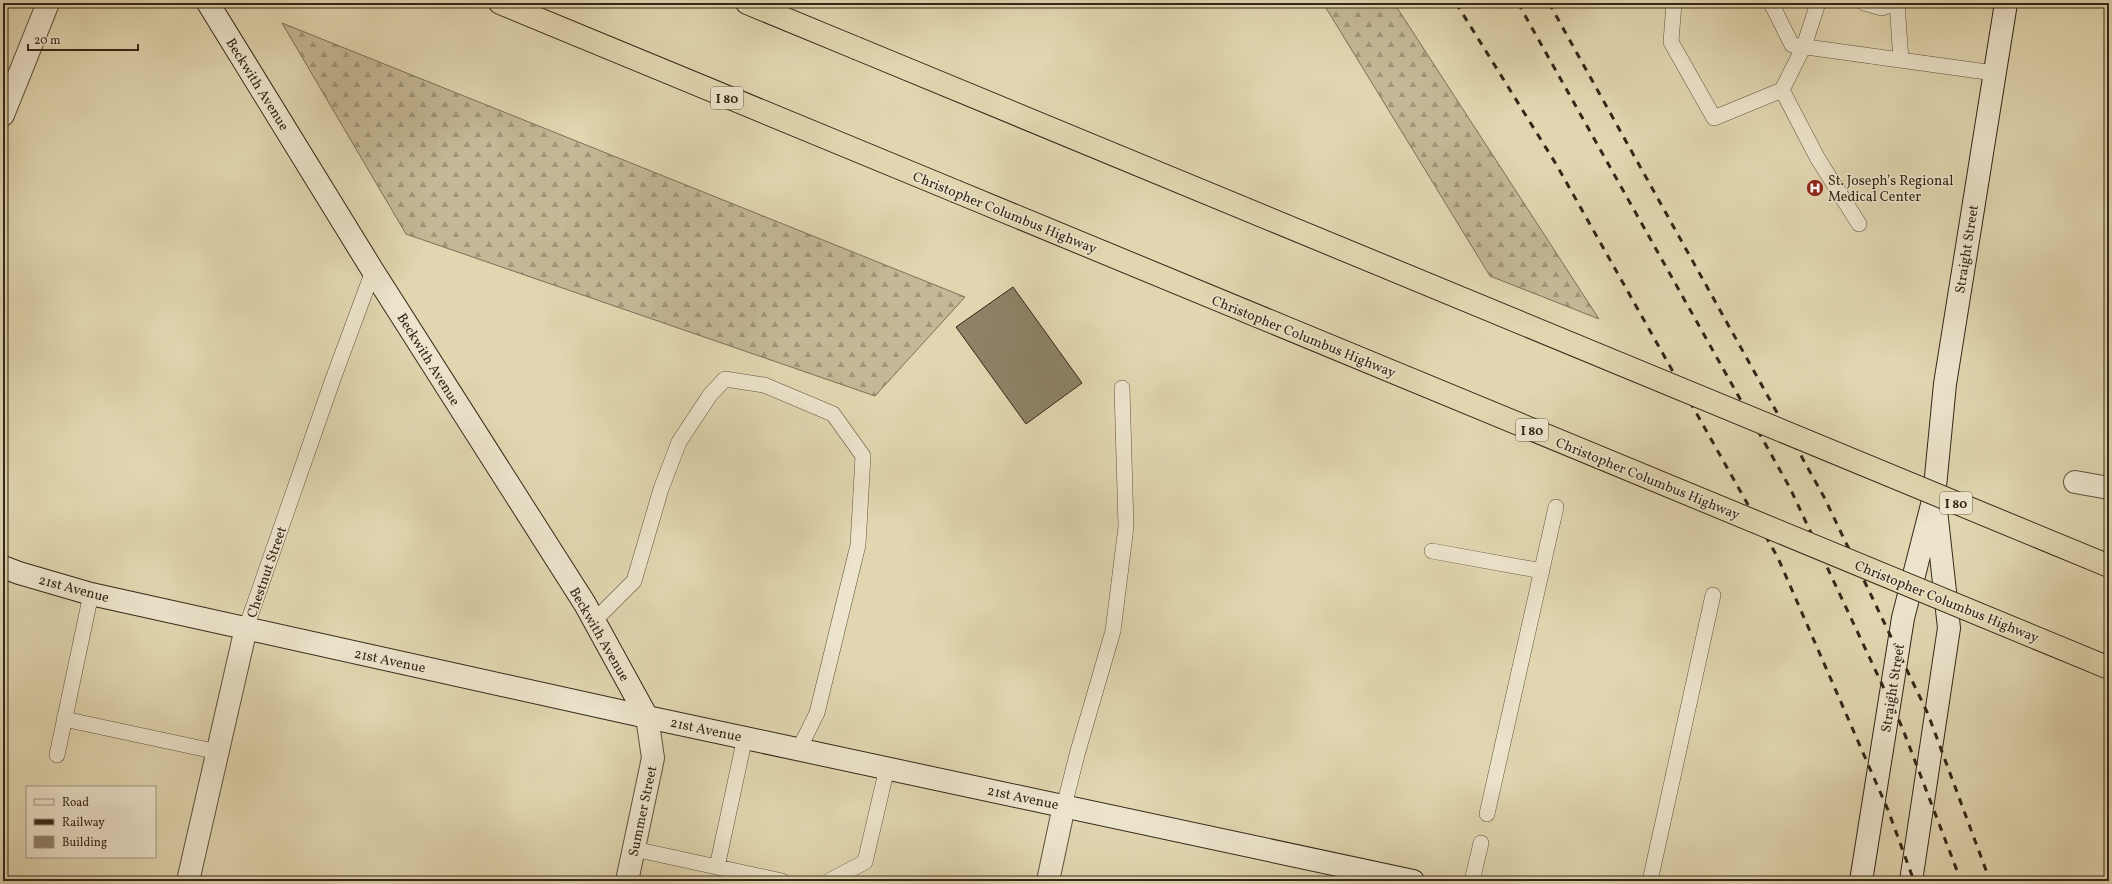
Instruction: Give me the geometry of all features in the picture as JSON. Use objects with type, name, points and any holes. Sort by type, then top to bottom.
[{"type":"highway","name":"Christopher Columbus Highway","points":[[500,3],[2109,668]]},
{"type":"highway","name":"I 80","points":[[747,3],[2109,566]]},
{"type":"highway","points":[[768,3],[856,48]]},
{"type":"street","points":[[3,115],[48,3]]},
{"type":"street","name":"Beckwith Avenue","points":[[208,3],[373,271],[585,604],[593,622],[647,717]]},
{"type":"street","name":"Straight Street","points":[[1861,881],[1903,618],[1934,497],[1945,384],[2006,3]]},
{"type":"street","points":[[2075,482],[2109,488]]},
{"type":"street","name":"Straight Street","points":[[1911,881],[1949,628],[1934,497]]},
{"type":"street","name":"21st Avenue","points":[[3,567],[19,574],[91,594],[647,717],[1413,881]]},
{"type":"street","name":"Chestnut Street","points":[[188,881],[246,628]]},
{"type":"street","name":"Summer Street","points":[[627,881],[653,758],[647,717]]},
{"type":"street","points":[[1048,881],[1064,806]]},
{"type":"lane","points":[[1674,3],[1671,42],[1714,118],[1782,90],[1804,46],[1818,3]]},
{"type":"lane","points":[[1771,3],[1792,45],[1994,73]]},
{"type":"lane","points":[[1864,3],[1882,8],[1896,3],[1901,60]]},
{"type":"lane","points":[[1782,90],[1818,159],[1859,224]]},
{"type":"lane","name":"Chestnut Street","points":[[246,628],[330,386],[373,271]]},
{"type":"lane","points":[[593,622],[634,581],[661,489],[679,442],[710,395],[725,379],[764,386],[833,414],[863,456],[858,545],[817,713],[799,749]]},
{"type":"lane","points":[[1064,806],[1078,751],[1113,631],[1126,527],[1122,388]]},
{"type":"lane","points":[[1487,814],[1556,507]]},
{"type":"lane","points":[[1432,551],[1542,571]]},
{"type":"lane","points":[[57,755],[91,594]]},
{"type":"lane","points":[[1650,881],[1713,595]]},
{"type":"lane","points":[[64,719],[218,752]]},
{"type":"lane","points":[[717,867],[745,737]]},
{"type":"lane","points":[[829,881],[865,862],[887,768]]},
{"type":"lane","points":[[1472,881],[1481,843]]},
{"type":"lane","points":[[634,848],[782,881]]},
{"type":"green space","points":[[1323,3],[1394,3],[1599,319],[1490,276]]},
{"type":"green space","points":[[282,23],[965,297],[875,396],[406,234]]},
{"type":"building","points":[[1013,287],[1082,383],[1026,424],[956,327]]},
{"type":"railway","points":[[1456,3],[1556,164],[1778,558],[1888,810],[1914,881]]},
{"type":"railway","points":[[1518,3],[1790,488],[1902,727],[1961,881]]},
{"type":"railway","points":[[1549,3],[1824,497],[1928,714],[1990,881]]},
{"type":"place","name":"St. Joseph’s Regional Medical Center","points":[[1815,188]]}]
